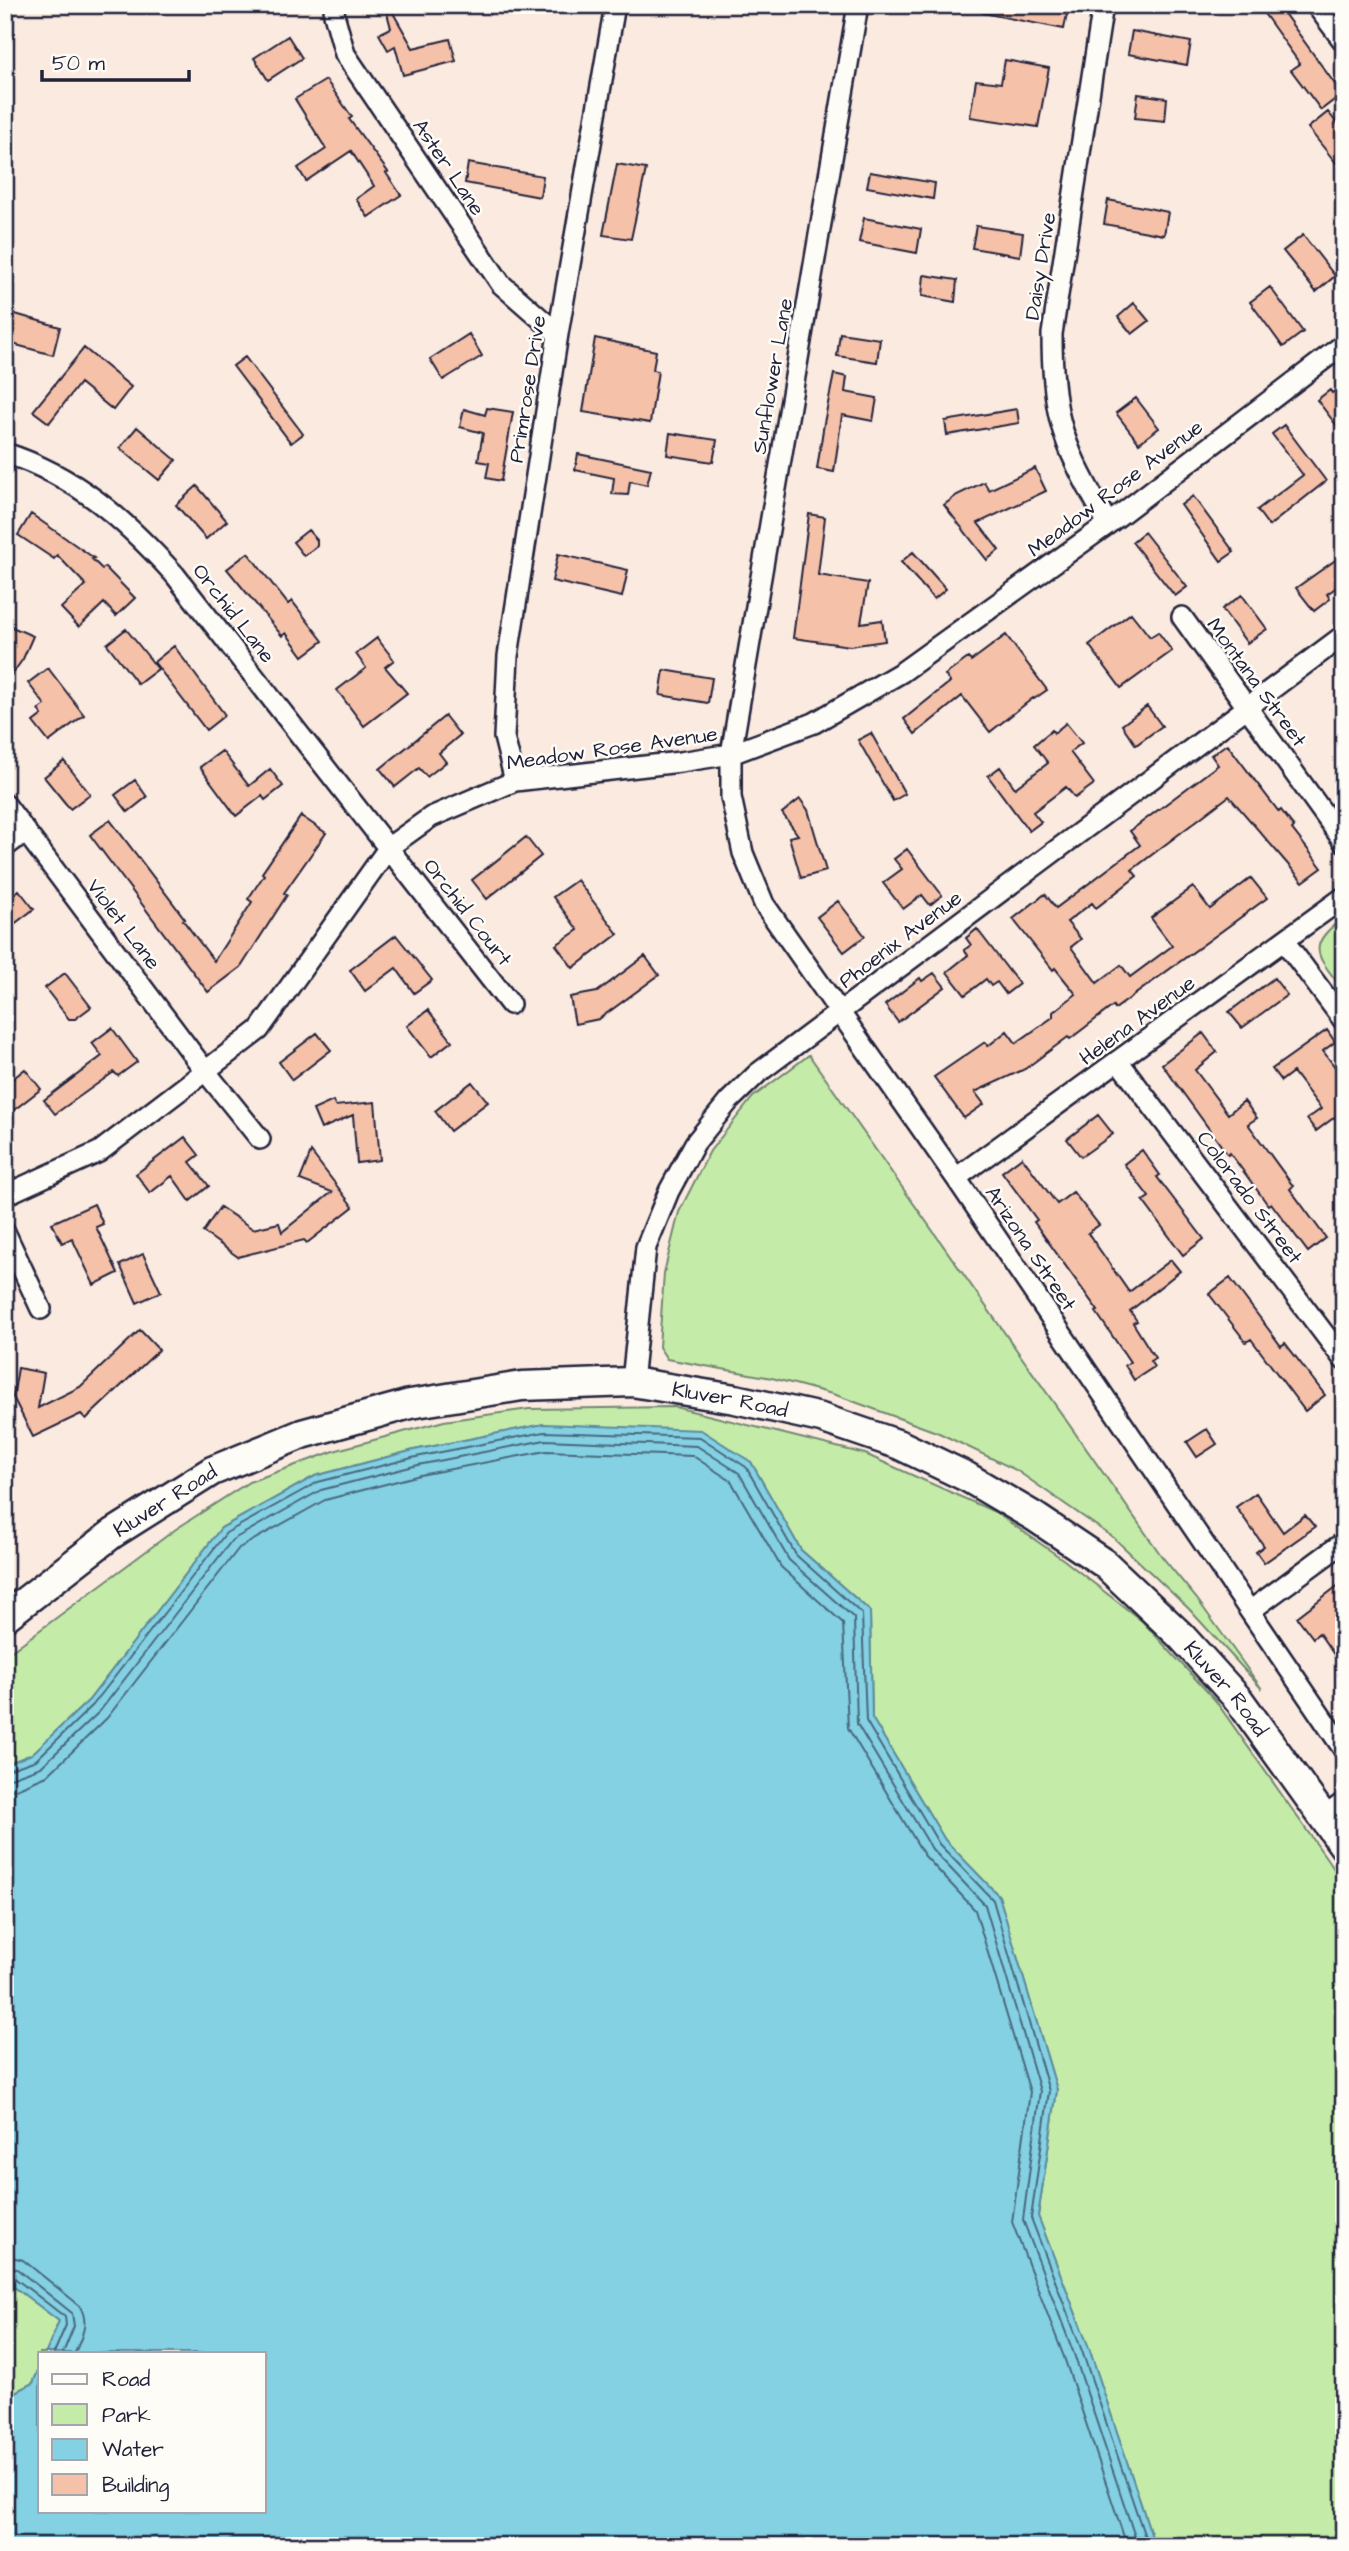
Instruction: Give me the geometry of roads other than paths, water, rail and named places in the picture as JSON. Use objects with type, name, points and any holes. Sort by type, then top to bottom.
[{"type":"street","name":"Aster Lane","points":[[335,5],[334,14],[345,54],[501,284],[558,334]]},
{"type":"street","name":"Primrose Drive","points":[[515,781],[504,737],[508,656],[558,334],[615,5]]},
{"type":"street","name":"Sunflower Lane","points":[[731,754],[858,5]]},
{"type":"street","name":"Daisy Drive","points":[[1103,5],[1052,334],[1052,371],[1060,422],[1079,471],[1108,524]]},
{"type":"street","points":[[1316,5],[1344,42]]},
{"type":"street","name":"Meadow Rose Avenue","points":[[5,1195],[99,1152],[259,1030],[389,846],[431,817],[515,781],[731,754],[814,723],[902,672],[1108,524],[1344,344]]},
{"type":"street","name":"Orchid Lane","points":[[5,453],[33,462],[83,490],[136,532],[175,575],[389,846]]},
{"type":"street","name":"Montana Street","points":[[1182,617],[1344,842]]},
{"type":"street","name":"Phoenix Avenue","points":[[632,1382],[646,1247],[669,1191],[695,1143],[729,1101],[758,1073],[1344,635]]},
{"type":"street","name":"Arizona Street","points":[[731,754],[731,797],[743,853],[764,904],[956,1178],[1344,1750]]},
{"type":"street","name":"Violet Lane","points":[[5,804],[206,1072],[260,1139]]},
{"type":"street","points":[[5,847],[26,831]]},
{"type":"street","name":"Orchid Court","points":[[389,846],[510,1004]]},
{"type":"street","name":"Helena Avenue","points":[[956,1178],[1344,897]]},
{"type":"street","points":[[1285,942],[1344,1021]]},
{"type":"street","name":"Colorado Street","points":[[1119,1062],[1344,1360]]},
{"type":"street","points":[[5,1232],[41,1309]]},
{"type":"street","name":"Kluver Road","points":[[5,1617],[112,1534],[212,1471],[302,1434],[410,1404],[522,1386],[632,1382],[735,1399],[821,1418],[900,1445],[967,1477],[1035,1517],[1105,1564],[1181,1636],[1334,1809],[1344,1846]]},
{"type":"street","points":[[1250,1611],[1344,1542]]},
{"type":"water","points":[[544,1424],[701,1430],[751,1462],[801,1550],[870,1611],[872,1718],[945,1840],[999,1896],[1057,2090],[1038,2216],[1089,2348],[1155,2546],[5,2546],[5,2397],[33,2383],[38,2372],[38,2512],[266,2512],[266,2352],[46,2352],[59,2321],[5,2280],[5,1765],[32,1754],[89,1700],[221,1528],[315,1476],[414,1450]]}]
